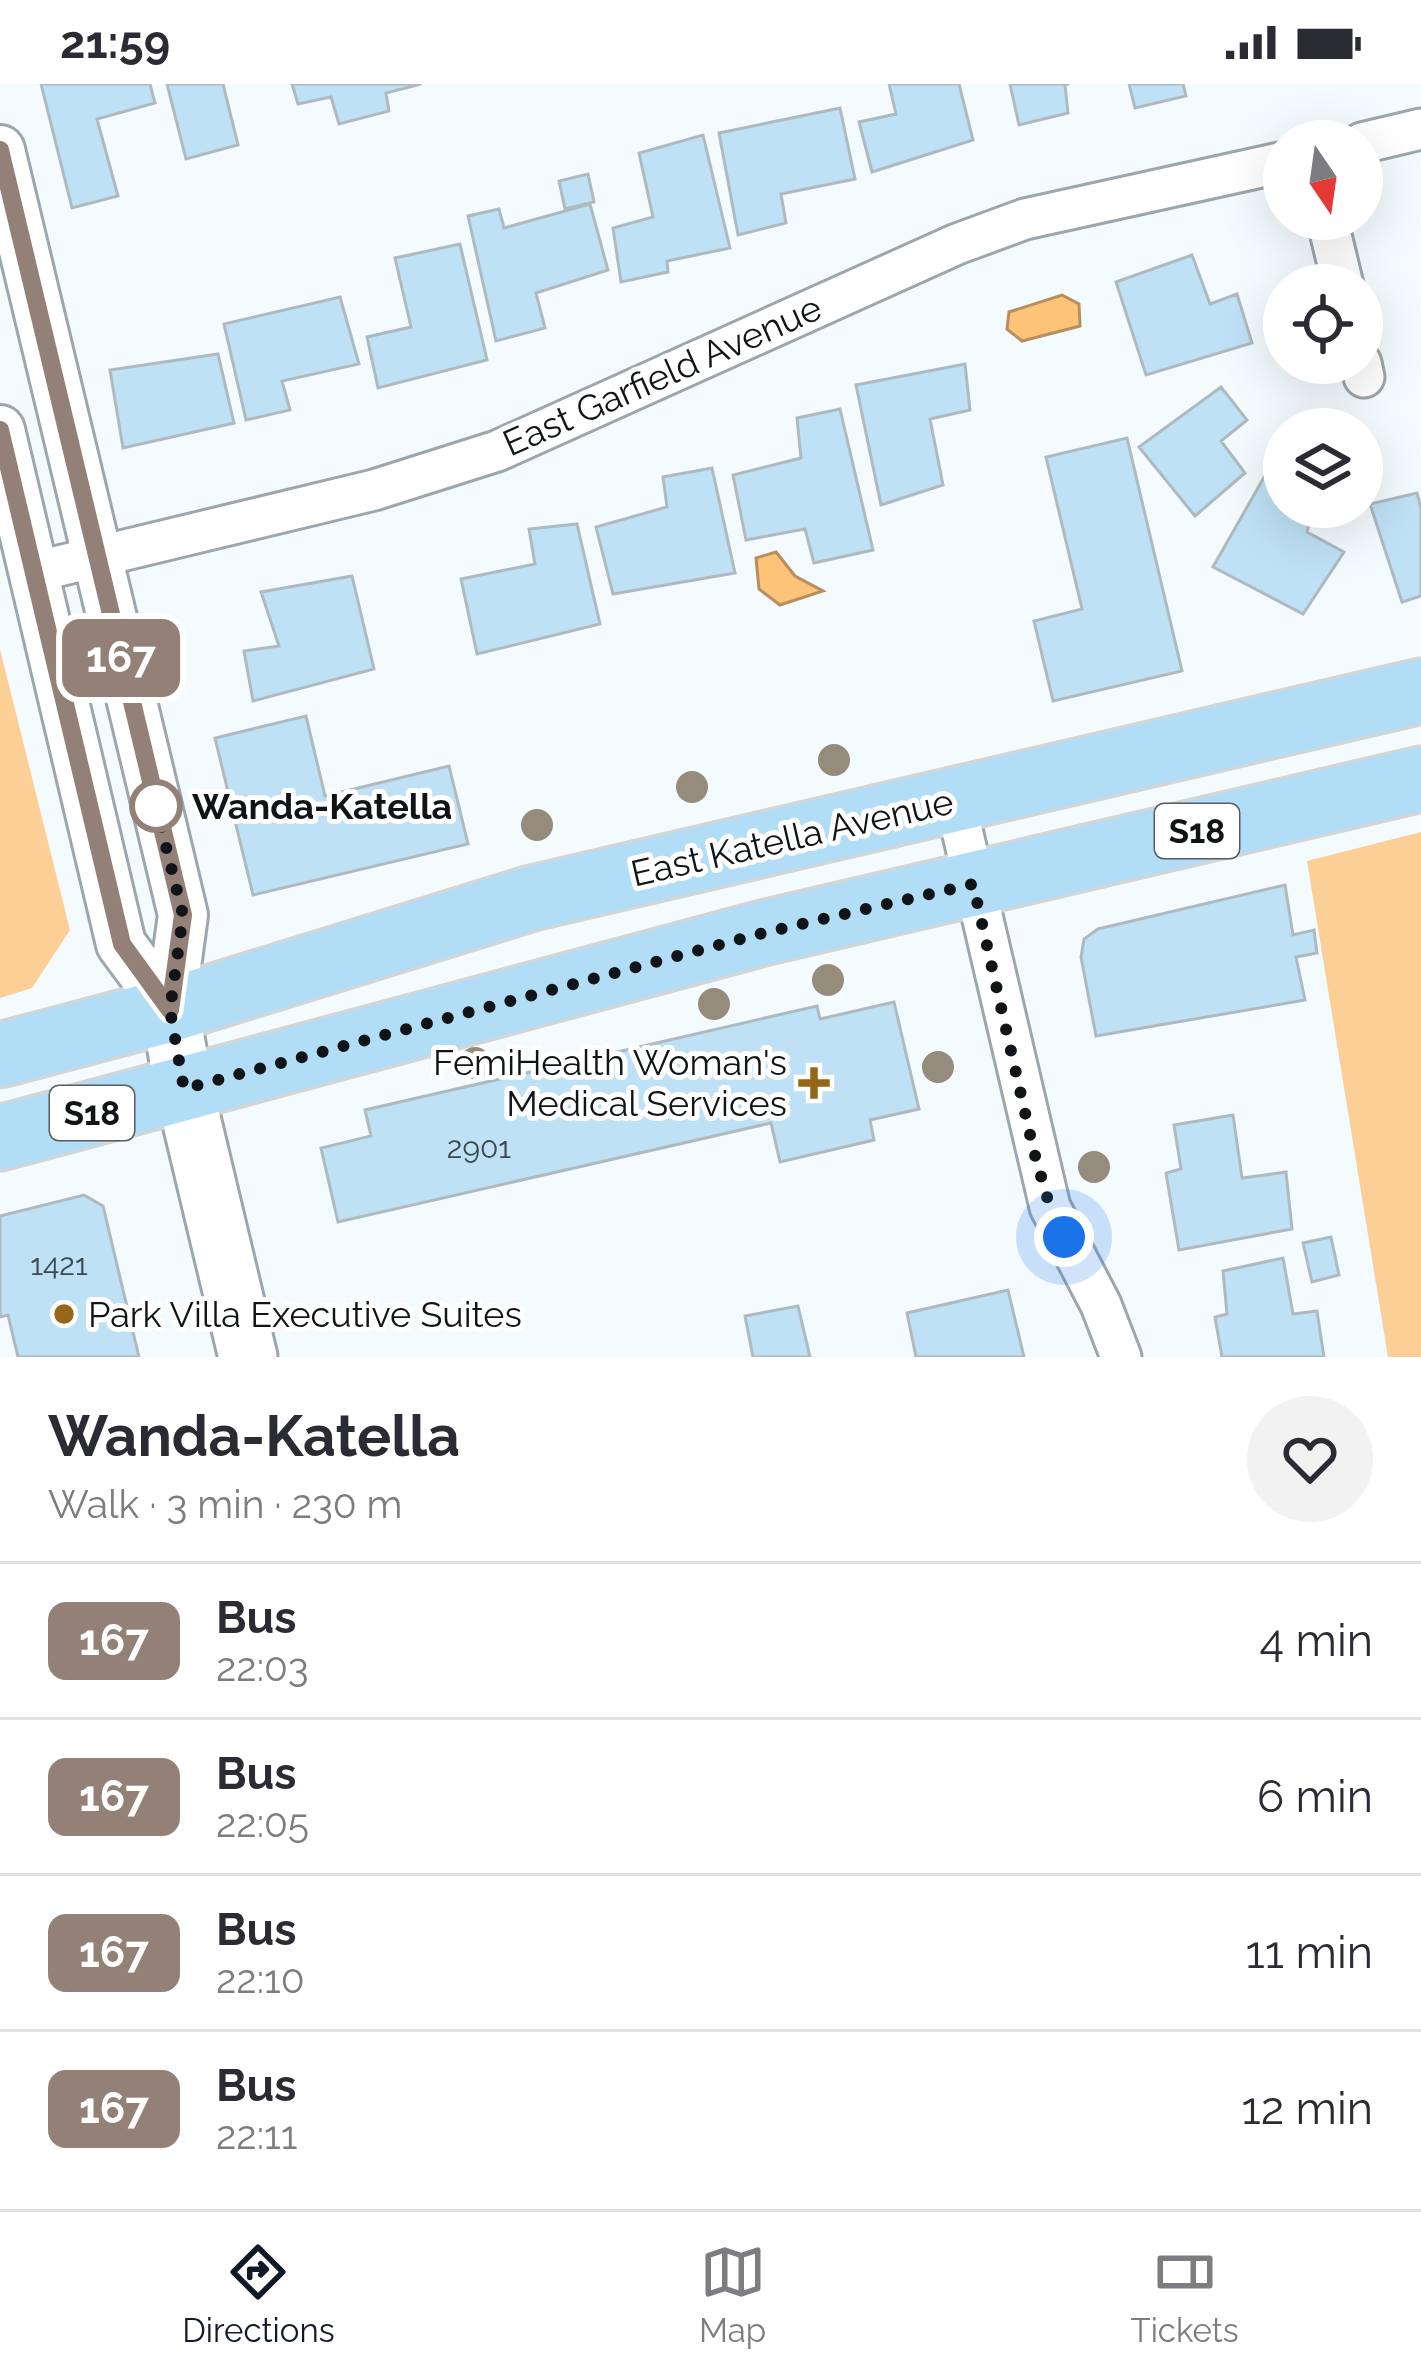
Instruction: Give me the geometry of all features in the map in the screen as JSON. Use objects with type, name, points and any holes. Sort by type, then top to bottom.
[{"type":"main road","name":"East Katella Avenue","points":[[170,1010],[532,898],[1421,691]]},
{"type":"main road","name":"S18","points":[[0,1138],[763,933],[1421,779]]},
{"type":"main road","name":"S18","points":[[0,1055],[170,1010]]},
{"type":"main road","points":[[170,1010],[184,1089],[248,1357]]},
{"type":"street","points":[[1383,138],[1421,129]]},
{"type":"street","points":[[0,150],[183,915],[170,1010]]},
{"type":"street","name":"East Garfield Avenue","points":[[34,572],[374,490],[497,451],[890,272],[1025,219],[1263,166]]},
{"type":"street","points":[[0,430],[122,944],[170,1010]]},
{"type":"street","points":[[955,800],[1050,1207],[1101,1305],[1121,1357]]},
{"type":"shaded area","points":[[1062,295],[1079,304],[1080,326],[1022,341],[1007,329],[1009,312]]},
{"type":"shaded area","points":[[776,552],[795,576],[823,591],[780,605],[759,589],[756,558]]},
{"type":"shaded area","points":[[0,649],[70,930],[32,988],[0,998]]},
{"type":"shaded area","points":[[1421,832],[1421,1357],[1388,1357],[1307,861]]},
{"type":"building","points":[[41,84],[150,84],[155,103],[97,119],[118,196],[72,208]]},
{"type":"building","points":[[167,84],[223,84],[238,145],[186,159]]},
{"type":"building","points":[[292,84],[421,84],[386,93],[389,111],[339,124],[331,97],[298,104]]},
{"type":"building","points":[[889,84],[959,84],[973,140],[872,172],[859,122],[896,114]]},
{"type":"building","points":[[1010,84],[1069,84],[1065,85],[1068,113],[1019,125]]},
{"type":"building","points":[[1129,84],[1183,84],[1186,96],[1135,108]]},
{"type":"building","points":[[840,108],[855,179],[781,194],[786,223],[738,235],[719,133]]},
{"type":"building","points":[[703,135],[730,248],[667,261],[668,272],[621,282],[613,228],[653,217],[639,153]]},
{"type":"building","points":[[588,174],[594,202],[565,209],[559,181]]},
{"type":"building","points":[[590,204],[608,270],[536,293],[545,328],[496,341],[468,216],[499,209],[504,228]]},
{"type":"building","points":[[460,244],[487,360],[378,388],[367,337],[411,327],[395,258]]},
{"type":"building","points":[[1192,255],[1210,304],[1237,294],[1252,343],[1146,375],[1116,282]]},
{"type":"building","points":[[340,297],[359,364],[282,381],[290,410],[246,420],[224,324]]},
{"type":"building","points":[[218,354],[234,423],[123,448],[110,370]]},
{"type":"building","points":[[965,364],[970,410],[930,419],[943,485],[881,505],[856,385]]},
{"type":"building","points":[[1221,387],[1247,420],[1221,441],[1245,473],[1195,516],[1139,447]]},
{"type":"building","points":[[840,409],[873,550],[814,563],[805,529],[746,540],[733,475],[801,458],[797,418]]},
{"type":"building","points":[[1127,438],[1182,671],[1053,701],[1034,621],[1082,609],[1046,457]]},
{"type":"building","points":[[712,468],[735,573],[613,594],[596,527],[667,507],[663,477]]},
{"type":"building","points":[[1263,479],[1263,528],[1308,528],[1307,532],[1344,552],[1303,614],[1213,567]]},
{"type":"building","points":[[1417,493],[1421,508],[1421,596],[1402,602],[1378,528],[1383,528],[1383,501]]},
{"type":"building","points":[[577,524],[600,624],[477,654],[461,579],[535,564],[529,529]]},
{"type":"building","points":[[352,576],[374,669],[253,701],[244,651],[279,646],[261,592]]},
{"type":"building","points":[[306,716],[325,796],[449,766],[468,844],[253,895],[215,738]]},
{"type":"building","points":[[1285,885],[1293,935],[1314,930],[1317,953],[1296,957],[1305,1000],[1096,1036],[1081,957],[1084,939],[1098,929]]},
{"type":"building","points":[[894,1002],[919,1109],[870,1120],[874,1140],[780,1162],[771,1123],[338,1222],[321,1148],[371,1136],[365,1110],[817,1006],[820,1019]]},
{"type":"building","points":[[1233,1115],[1242,1178],[1286,1172],[1292,1229],[1179,1250],[1166,1173],[1181,1169],[1174,1125]]},
{"type":"building","points":[[84,1195],[103,1206],[139,1357],[18,1357],[8,1315],[0,1317],[0,1216]]},
{"type":"building","points":[[1331,1237],[1339,1275],[1312,1282],[1303,1243]]},
{"type":"building","points":[[1283,1258],[1293,1314],[1317,1311],[1324,1357],[1222,1357],[1215,1317],[1227,1314],[1223,1271]]},
{"type":"building","points":[[1008,1290],[1024,1357],[916,1357],[907,1313]]},
{"type":"building","points":[[798,1306],[810,1357],[753,1357],[745,1316]]},
{"type":"bus line","name":"167","points":[[0,150],[183,915],[170,1010],[122,944],[0,430]]},
{"type":"place","name":"Wanda-Katella","points":[[156,806]]},
{"type":"place","name":"FemiHealth Woman's Medical Services","points":[[814,1083]]},
{"type":"place","name":"Park Villa Executive Suites","points":[[64,1314]]},
{"type":"route","points":[[156,806],[183,915],[170,1010],[184,1089],[497,1002],[973,884],[1034,1152],[1064,1237]]}]
